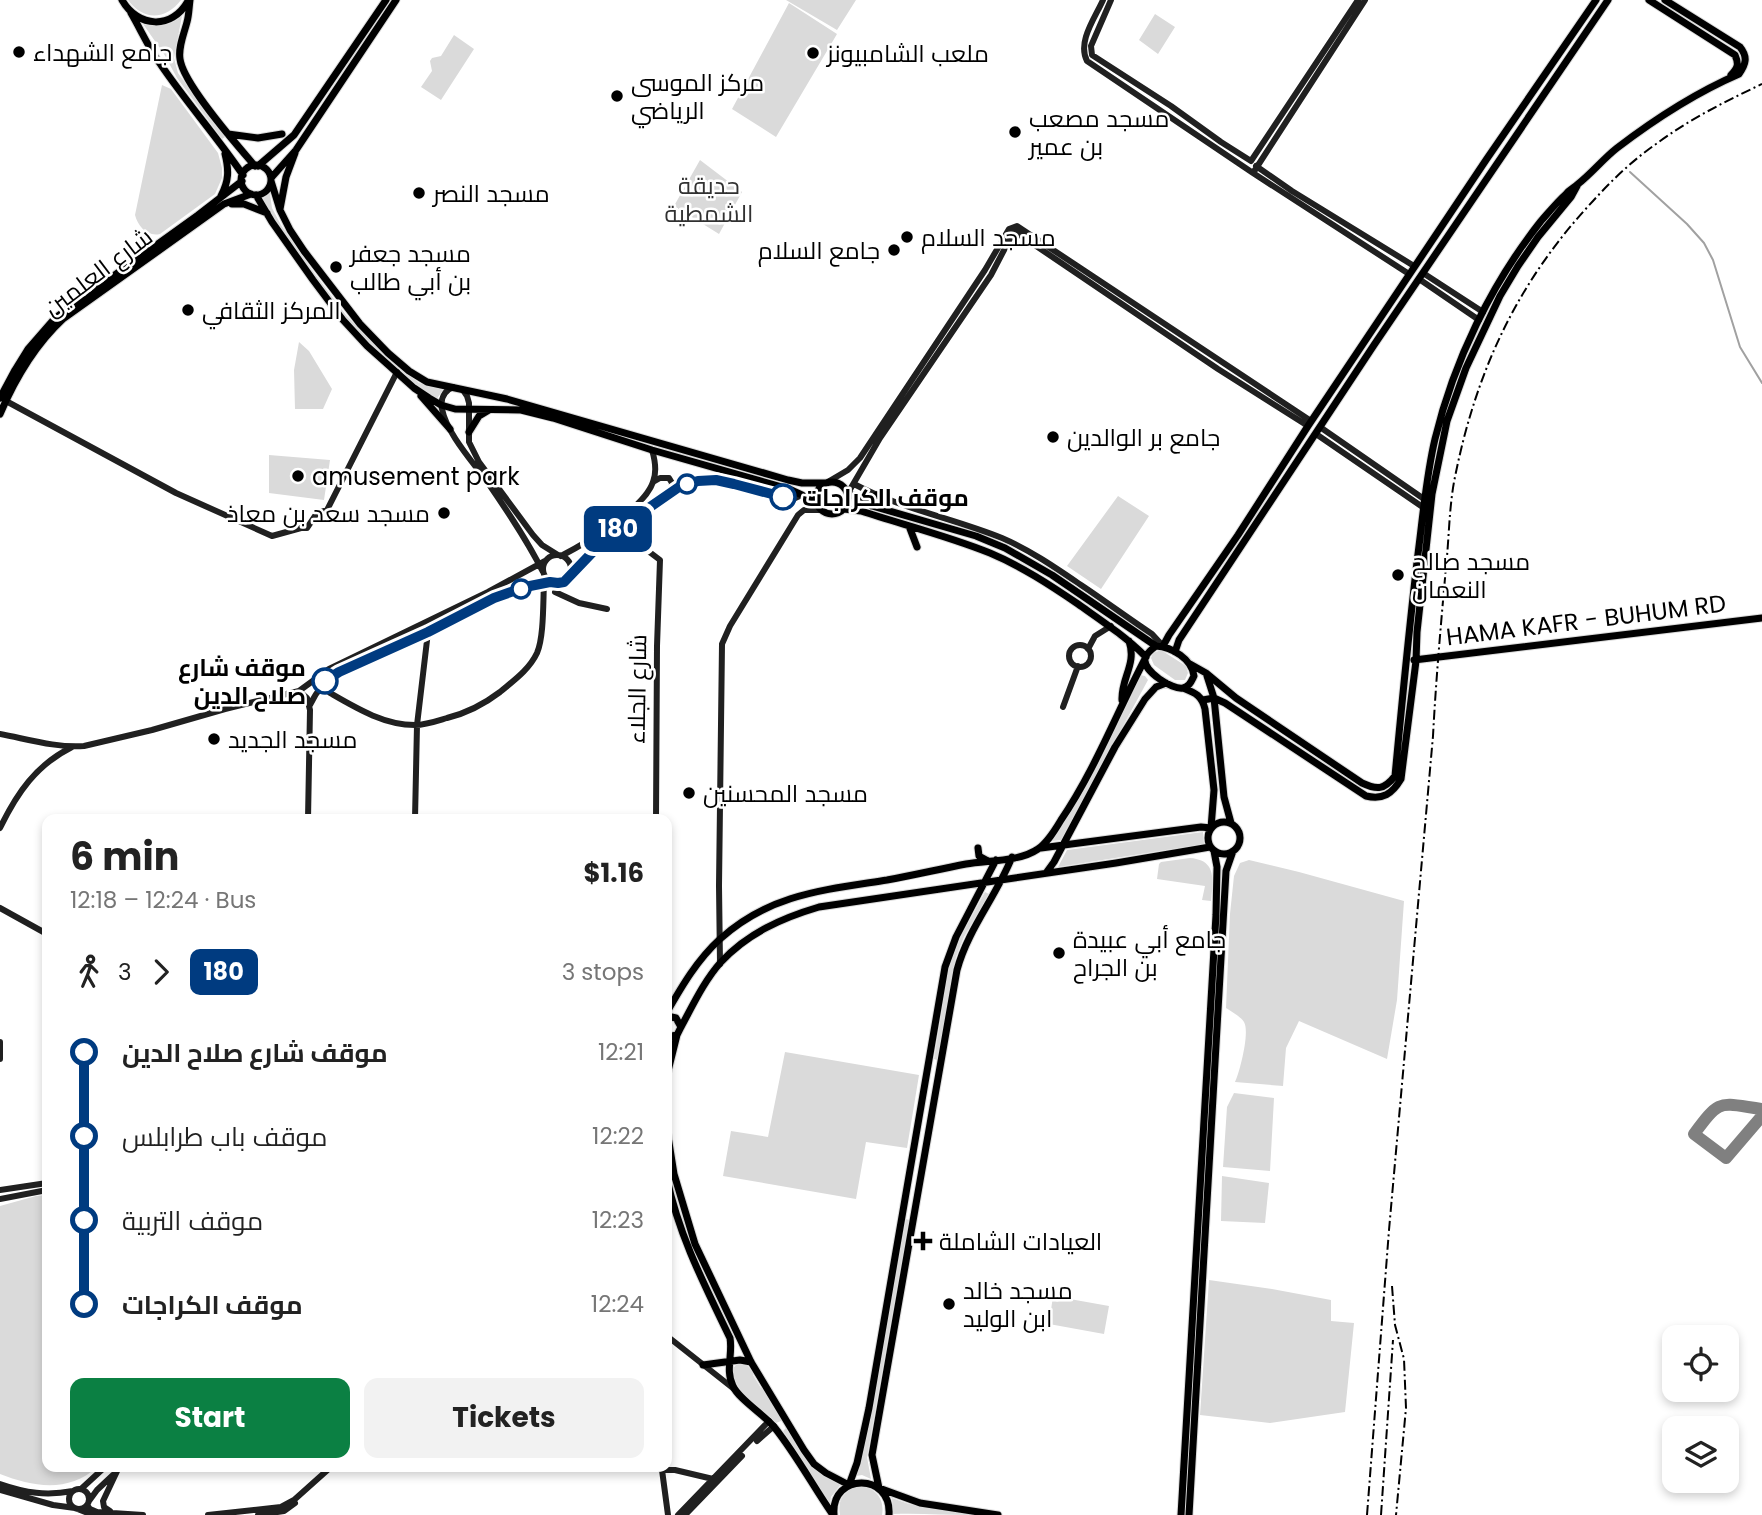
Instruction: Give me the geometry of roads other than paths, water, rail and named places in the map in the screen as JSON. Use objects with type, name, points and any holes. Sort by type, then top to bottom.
[{"type":"main road","points":[[122,0],[159,62],[224,147],[242,178],[245,189],[253,194],[343,320],[367,346],[414,388],[450,429],[516,523],[555,592],[572,600],[607,609]]},
{"type":"main road","points":[[131,13],[147,21],[165,21],[180,12],[189,0]]},
{"type":"main road","points":[[189,0],[180,50],[180,62],[187,78],[230,137],[256,166],[267,170],[280,210],[290,230],[346,307],[370,336],[409,371],[427,382],[507,399],[775,476],[802,483],[831,481],[842,484],[848,493],[872,506],[1005,548],[1052,575],[1160,646],[1175,652],[1236,698],[1373,788],[1389,784],[1395,776],[1406,660],[1432,494],[1434,442],[1460,361],[1481,316],[1508,269],[1541,221],[1567,192],[1640,131],[1674,108],[1739,74],[1744,67],[1746,59],[1740,47],[1649,0]]},
{"type":"main road","points":[[0,414],[15,370],[55,318],[222,201],[247,169],[256,166],[294,135],[386,0]]},
{"type":"main road","points":[[222,201],[264,192],[270,186],[271,180],[296,150],[396,0]]},
{"type":"main road","points":[[1103,0],[1084,42],[1083,54],[1087,61],[1246,169],[1255,170],[1292,191],[1414,266]]},
{"type":"main road","points":[[1111,0],[1091,46],[1092,55],[1171,106],[1251,162],[1255,170],[1409,274]]},
{"type":"main road","points":[[1246,169],[1359,0]]},
{"type":"main road","points":[[1255,170],[1365,0]]},
{"type":"main road","points":[[1040,848],[1071,805],[1148,653],[1160,646],[1169,635],[1238,535],[1414,266],[1596,0]]},
{"type":"main road","points":[[1175,652],[1179,640],[1374,345],[1608,0]]},
{"type":"main road","points":[[1665,0],[1672,10]]},
{"type":"main road","points":[[230,137],[258,138],[282,134]]},
{"type":"main road","points":[[222,201],[229,169],[224,147],[230,137]]},
{"type":"main road","points":[[280,210],[286,177],[296,150]]},
{"type":"main road","points":[[1203,700],[1214,698],[1250,718],[1366,796],[1383,797],[1394,790],[1401,779],[1416,660],[1424,499],[1433,467],[1457,393],[1488,320],[1518,266],[1577,186]]},
{"type":"main road","points":[[222,201],[244,204],[267,213]]},
{"type":"main road","points":[[819,507],[816,499],[818,489],[848,470],[860,458],[985,270],[1009,229],[1017,226],[1310,423]]},
{"type":"main road","points":[[844,509],[848,502],[848,493],[863,464],[991,275],[1014,231],[1187,349],[1310,423]]},
{"type":"main road","points":[[1421,276],[1481,316]]},
{"type":"main road","points":[[370,336],[378,330]]},
{"type":"main road","points":[[3,399],[176,492],[272,536],[307,528],[317,513],[327,510],[397,372]]},
{"type":"main road","points":[[414,388],[441,405],[455,410],[521,410],[553,418],[772,484],[802,495],[832,514],[844,509],[861,511],[976,548],[1012,563],[1056,589],[1129,640],[1145,658],[1150,671],[1166,683],[1183,688],[1203,700],[1214,790],[1208,837],[1217,867],[1216,915],[1181,1515]]},
{"type":"main road","points":[[450,429],[441,400],[446,390],[457,388],[467,396],[470,442],[479,462],[533,535],[542,545],[567,560],[571,567],[568,577]]},
{"type":"main road","points":[[469,432],[479,416],[489,410]]},
{"type":"main road","points":[[1318,430],[1424,499]]},
{"type":"main road","points":[[1318,430],[1424,508]]},
{"type":"main road","points":[[0,828],[29,779],[49,760],[73,747],[152,730],[299,691],[324,672],[542,566],[551,557],[578,547],[636,506],[646,495],[653,482],[656,466],[652,450]]},
{"type":"main road","points":[[749,469],[752,460]]},
{"type":"main road","points":[[775,476],[777,467]]},
{"type":"main road","points":[[653,482],[663,477],[668,478],[672,483],[671,492]]},
{"type":"main road","points":[[308,814],[310,705],[325,681],[494,598],[525,587],[564,582],[601,544],[631,519],[689,483],[716,480],[787,499],[802,495]]},
{"type":"main road","points":[[854,484],[877,495],[1003,538],[1060,571],[1152,634],[1160,646]]},
{"type":"main road","points":[[872,506],[872,498],[877,495]]},
{"type":"main road","points":[[720,964],[722,644],[730,626],[798,515],[804,510],[819,507]]},
{"type":"main road","points":[[601,544],[621,539],[634,541],[631,519]]},
{"type":"main road","points":[[909,526],[917,547]]},
{"type":"main road","name":"شارع الجلاء","points":[[634,541],[660,560],[656,814]]},
{"type":"main road","points":[[324,672],[326,688],[330,693],[389,721],[417,725],[474,709],[513,681],[538,652],[543,609],[551,583]]},
{"type":"main road","points":[[543,609],[555,592]]},
{"type":"main road","name":"HAMA KAFR - BUHUM RD","points":[[1406,660],[1762,618]]},
{"type":"main road","points":[[1088,649],[1095,636],[1111,626]]},
{"type":"main road","points":[[415,814],[417,725],[428,632]]},
{"type":"main road","points":[[1122,703],[1122,690],[1132,659],[1129,640]]},
{"type":"main road","points":[[1079,645],[1088,649],[1091,655],[1084,666],[1078,666],[1070,660],[1071,650],[1079,645]]},
{"type":"main road","points":[[1183,688],[1194,676],[1190,664]]},
{"type":"main road","points":[[1063,707],[1078,666]]},
{"type":"main road","points":[[1206,673],[1214,698],[1224,797],[1231,823]]},
{"type":"main road","points":[[1046,873],[1145,699],[1156,687],[1166,683]]},
{"type":"main road","points":[[299,691],[310,705]]},
{"type":"main road","points":[[0,734],[73,747]]},
{"type":"main road","points":[[672,1005],[692,970],[719,940],[738,925],[779,901],[810,892],[970,863],[1013,858],[1040,848],[1211,828],[1224,821],[1237,828],[1239,843],[1226,871],[1189,1515]]},
{"type":"main road","points":[[978,848],[979,856],[992,860]]},
{"type":"main road","points":[[672,1054],[681,1027],[698,995],[720,964],[756,932],[788,916],[819,907],[900,894],[1212,849],[1224,854],[1233,851]]},
{"type":"main road","points":[[889,1515],[889,1503],[879,1488],[872,1455],[957,970],[967,943],[1013,858]]},
{"type":"main road","points":[[834,1515],[836,1499],[849,1485],[857,1463],[869,1408],[945,967],[992,860]]},
{"type":"main road","points":[[898,878],[900,894]]},
{"type":"main road","points":[[0,908],[42,931]]},
{"type":"main road","points":[[672,1016],[681,1027]]},
{"type":"main road","points":[[672,1036],[677,1035]]},
{"type":"main road","points":[[0,1042],[0,1059]]},
{"type":"main road","points":[[672,1161],[695,1244],[751,1362],[814,1464],[849,1485],[865,1482],[920,1503],[998,1515]]},
{"type":"main road","points":[[0,1190],[42,1184]]},
{"type":"main road","points":[[0,1199],[42,1191]]},
{"type":"main road","points":[[672,1199],[690,1255],[730,1338],[730,1379],[734,1390]]},
{"type":"main road","points":[[903,1212],[909,1208],[914,1214]]},
{"type":"main road","points":[[672,1340],[772,1424],[834,1515]]},
{"type":"main road","points":[[704,1365],[740,1360],[751,1362]]},
{"type":"main road","points":[[678,1515],[772,1424]]},
{"type":"main road","points":[[685,1515],[772,1424]]},
{"type":"main road","points":[[672,1470],[713,1479]]},
{"type":"main road","points":[[0,1484],[49,1495],[81,1489],[99,1472]]},
{"type":"main road","points":[[0,1490],[53,1505],[82,1508],[115,1472]]},
{"type":"main road","points":[[112,1513],[104,1507],[103,1502],[117,1472]]},
{"type":"main road","points":[[208,1515],[289,1504],[327,1472]]},
{"type":"main road","points":[[258,1515],[277,1513],[289,1508],[328,1472]]},
{"type":"main road","points":[[662,1472],[668,1515]]},
{"type":"main road","points":[[81,1489],[87,1492],[90,1509],[97,1512],[143,1515]]},
{"type":"main road","points":[[73,1491],[69,1500],[75,1508],[93,1515]]},
{"type":"waterway","points":[[1630,172],[1704,243],[1713,260],[1740,347],[1762,383]]},
{"type":"railway","points":[[1367,1515],[1450,514],[1463,442],[1487,367],[1503,331],[1521,297],[1566,232],[1608,185],[1647,150],[1694,119],[1762,84]]},
{"type":"railway","points":[[1392,1286],[1395,1325],[1404,1359],[1406,1408],[1396,1515]]},
{"type":"railway","points":[[1381,1515],[1393,1340]]},
{"type":"place","name":"جامع الشهداء","points":[[19,52]]},
{"type":"place","name":"ملعب الشامبيونز","points":[[813,53]]},
{"type":"place","name":"مركز الموسى الرياضي","points":[[617,96]]},
{"type":"place","name":"مسجد مصعب بن عمير","points":[[1015,132]]},
{"type":"place","name":"مسجد النصر","points":[[419,193]]},
{"type":"place","name":"مسجد السلام","points":[[907,237]]},
{"type":"place","name":"جامع السلام","points":[[894,250]]},
{"type":"place","name":"مسجد جعفر بن أبي طالب","points":[[336,267]]},
{"type":"place","name":"المركز الثقافي","points":[[188,310]]},
{"type":"place","name":"جامع بر الوالدين","points":[[1053,437]]},
{"type":"place","name":"amusement park","points":[[298,476]]},
{"type":"place","name":"موقف الكراجات","points":[[783,497]]},
{"type":"place","name":"مسجد سعد بن معاذ","points":[[444,513]]},
{"type":"place","name":"مسجد صالح النعمان","points":[[1398,575]]},
{"type":"place","name":"موقف شارع صلاح الدين","points":[[325,681]]},
{"type":"place","name":"مسجد الجديد","points":[[214,739]]},
{"type":"place","name":"مسجد المحسنين","points":[[689,793]]},
{"type":"place","name":"جامع أبي عبيدة بن الجراح","points":[[1059,953]]},
{"type":"place","name":"العيادات الشاملة","points":[[923,1241]]},
{"type":"place","name":"مسجد خالد ابن الوليد","points":[[949,1304]]},
{"type":"park label","name":"حديقة الشمطية","points":[[709,199]]}]
